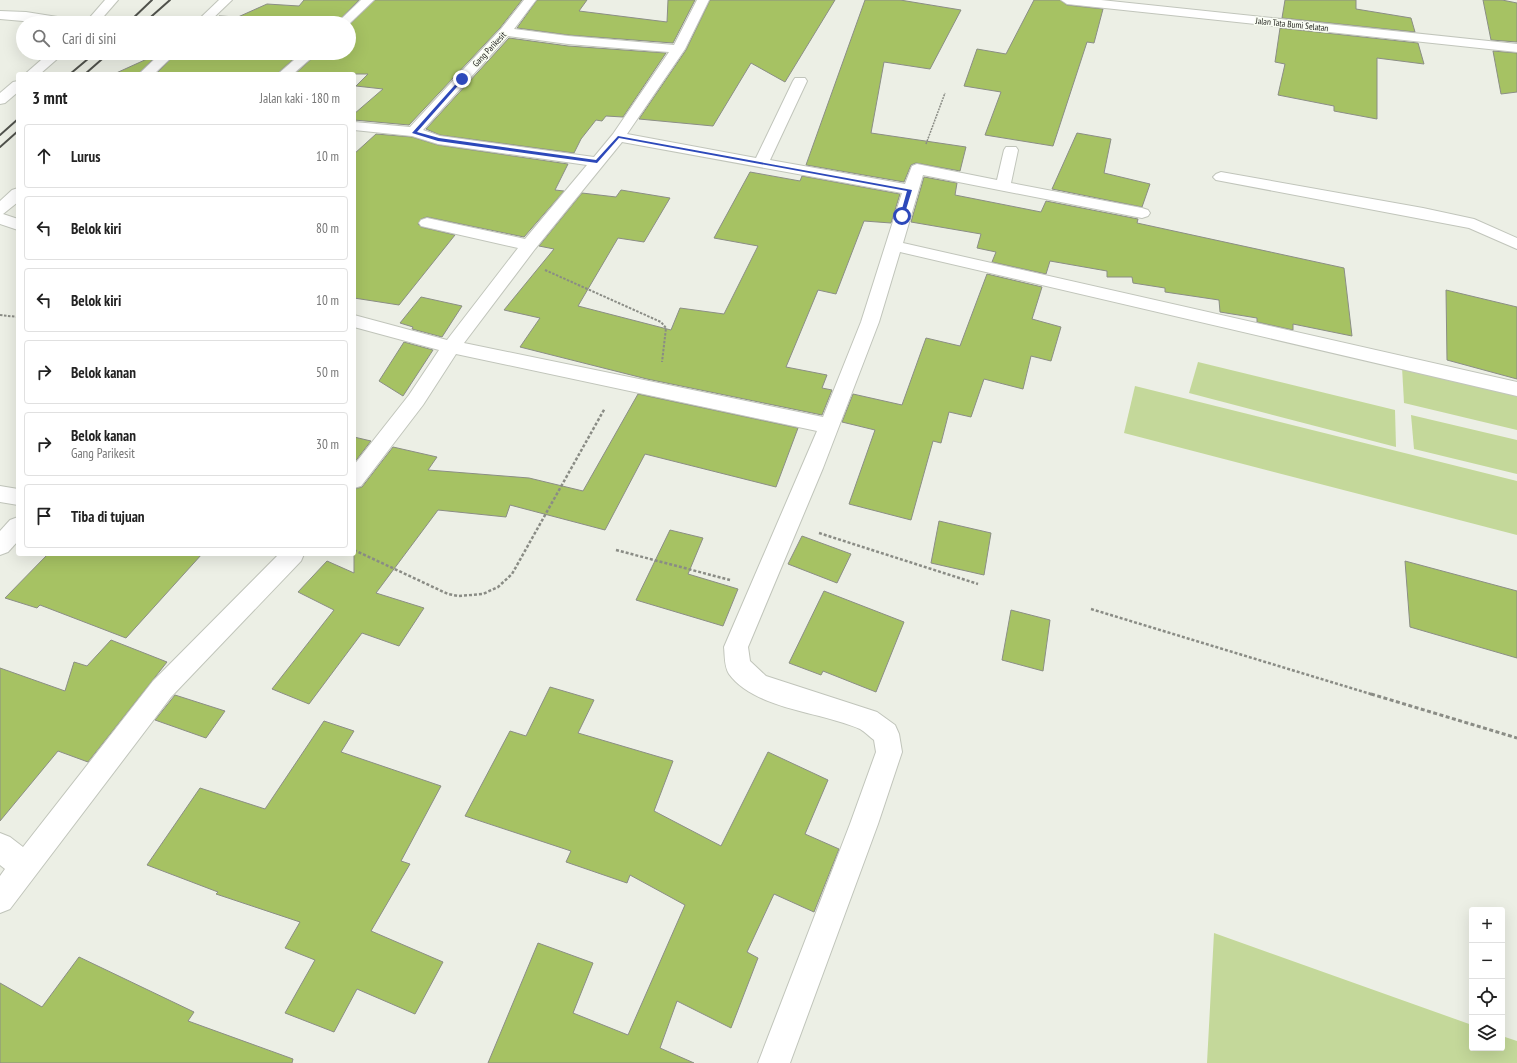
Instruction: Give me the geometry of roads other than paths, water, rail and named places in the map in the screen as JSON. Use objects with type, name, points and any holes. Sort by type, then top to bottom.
[{"type":"street","points":[[97,16],[112,0]]},
{"type":"street","points":[[209,16],[226,0]]},
{"type":"street","points":[[351,16],[368,0]]},
{"type":"street","name":"Gang Parikesit","points":[[414,132],[505,32],[530,0]]},
{"type":"street","points":[[356,477],[416,400],[451,347],[529,245],[618,137],[678,49],[703,0]]},
{"type":"street","name":"Jalan Tata Bumi Selatan","points":[[1067,0],[1167,5],[1517,48]]},
{"type":"street","points":[[0,15],[21,16]]},
{"type":"street","points":[[505,32],[568,40],[678,49]]},
{"type":"street","points":[[34,72],[49,60]]},
{"type":"street","points":[[148,72],[161,60]]},
{"type":"street","points":[[287,72],[302,60]]},
{"type":"street","points":[[761,164],[800,81]]},
{"type":"street","points":[[0,100],[16,87]]},
{"type":"street","points":[[356,126],[414,132],[438,140],[597,162]]},
{"type":"street","points":[[618,137],[910,190]]},
{"type":"street","points":[[1004,186],[1011,150]]},
{"type":"street","points":[[774,1063],[864,824],[889,752],[886,734],[868,720],[782,694],[757,684],[738,666],[736,647],[790,523],[870,322],[910,190],[918,169],[1142,213]]},
{"type":"street","points":[[1221,177],[1467,222],[1493,232],[1517,244]]},
{"type":"street","points":[[0,210],[16,195]]},
{"type":"street","points":[[0,218],[16,224]]},
{"type":"street","points":[[427,223],[529,245]]},
{"type":"street","points":[[894,246],[1517,389]]},
{"type":"street","points":[[356,322],[451,347],[829,426]]},
{"type":"street","points":[[0,494],[16,497]]},
{"type":"street","points":[[0,546],[16,528]]},
{"type":"street","points":[[0,899],[162,689],[291,556]]},
{"type":"street","points":[[0,847],[24,866]]},
{"type":"railway","points":[[135,16],[152,0]]},
{"type":"railway","points":[[152,16],[170,0]]},
{"type":"railway","points":[[72,72],[87,60]]},
{"type":"railway","points":[[87,72],[101,60]]},
{"type":"railway","points":[[0,135],[16,121]]},
{"type":"railway","points":[[0,147],[16,133]]}]
